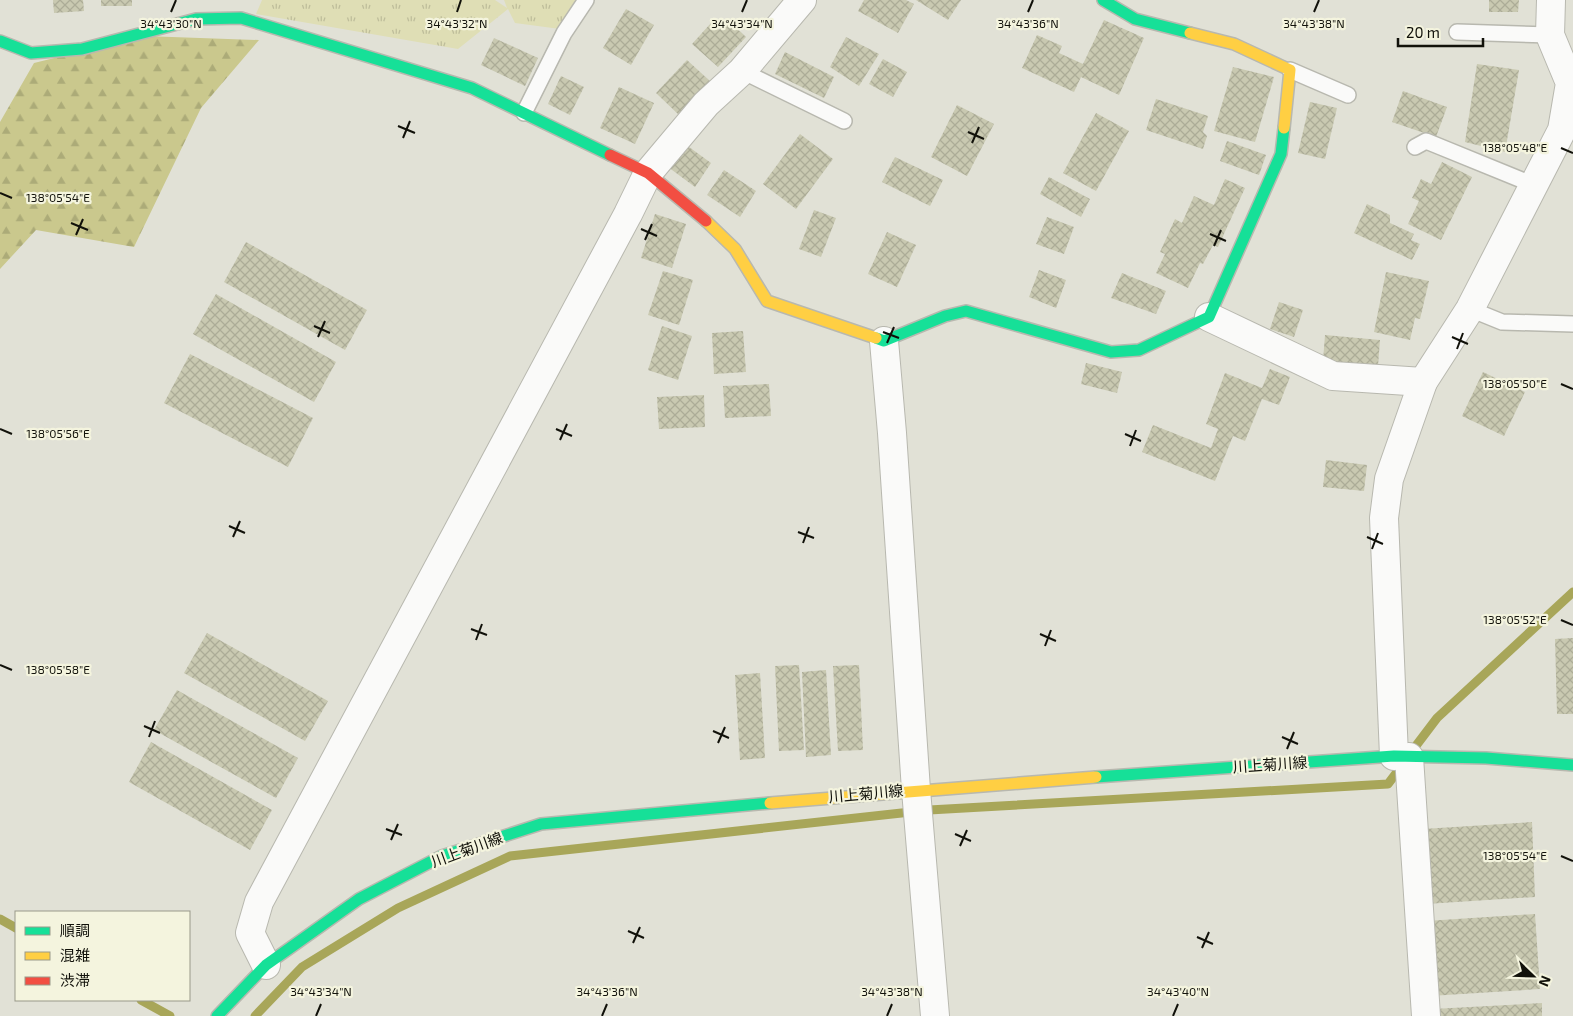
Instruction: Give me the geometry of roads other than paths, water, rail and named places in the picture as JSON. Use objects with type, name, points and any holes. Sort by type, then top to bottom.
[{"type":"street","points":[[266,965],[250,933],[259,902],[624,223],[648,173],[706,104],[742,71],[802,0]]},
{"type":"street","points":[[0,41],[31,52],[82,49],[196,19],[241,18],[336,44],[472,88],[648,173],[692,207],[735,249],[767,301],[884,341],[945,316],[966,311],[1111,352],[1139,350],[1210,317],[1281,154],[1290,70],[1234,44],[1135,19],[1103,0]]},
{"type":"street","points":[[1426,1016],[1402,757],[1384,518],[1389,479],[1423,382],[1470,309],[1562,130],[1570,83],[1550,35],[1551,0]]},
{"type":"street","points":[[1210,317],[1333,376],[1423,382]]},
{"type":"street","points":[[884,341],[893,443],[916,790],[935,1016]]},
{"type":"street","name":"川上菊川線","points":[[217,1016],[266,965],[358,899],[442,856],[541,824],[916,790],[1402,757],[1486,758],[1573,765]]},
{"type":"lane","points":[[524,113],[564,33],[586,0]]},
{"type":"lane","points":[[1457,32],[1550,35]]},
{"type":"lane","points":[[1290,70],[1348,95]]},
{"type":"lane","points":[[742,71],[844,121]]},
{"type":"lane","points":[[1415,147],[1426,141],[1534,185]]},
{"type":"lane","points":[[1470,309],[1502,322],[1573,324]]},
{"type":"waterway","points":[[1412,751],[1437,718],[1573,592]]},
{"type":"waterway","points":[[255,1016],[302,967],[398,908],[510,856],[929,810],[1388,784],[1403,764]]},
{"type":"waterway","points":[[0,919],[15,927]]},
{"type":"waterway","points":[[143,1001],[170,1016]]}]
